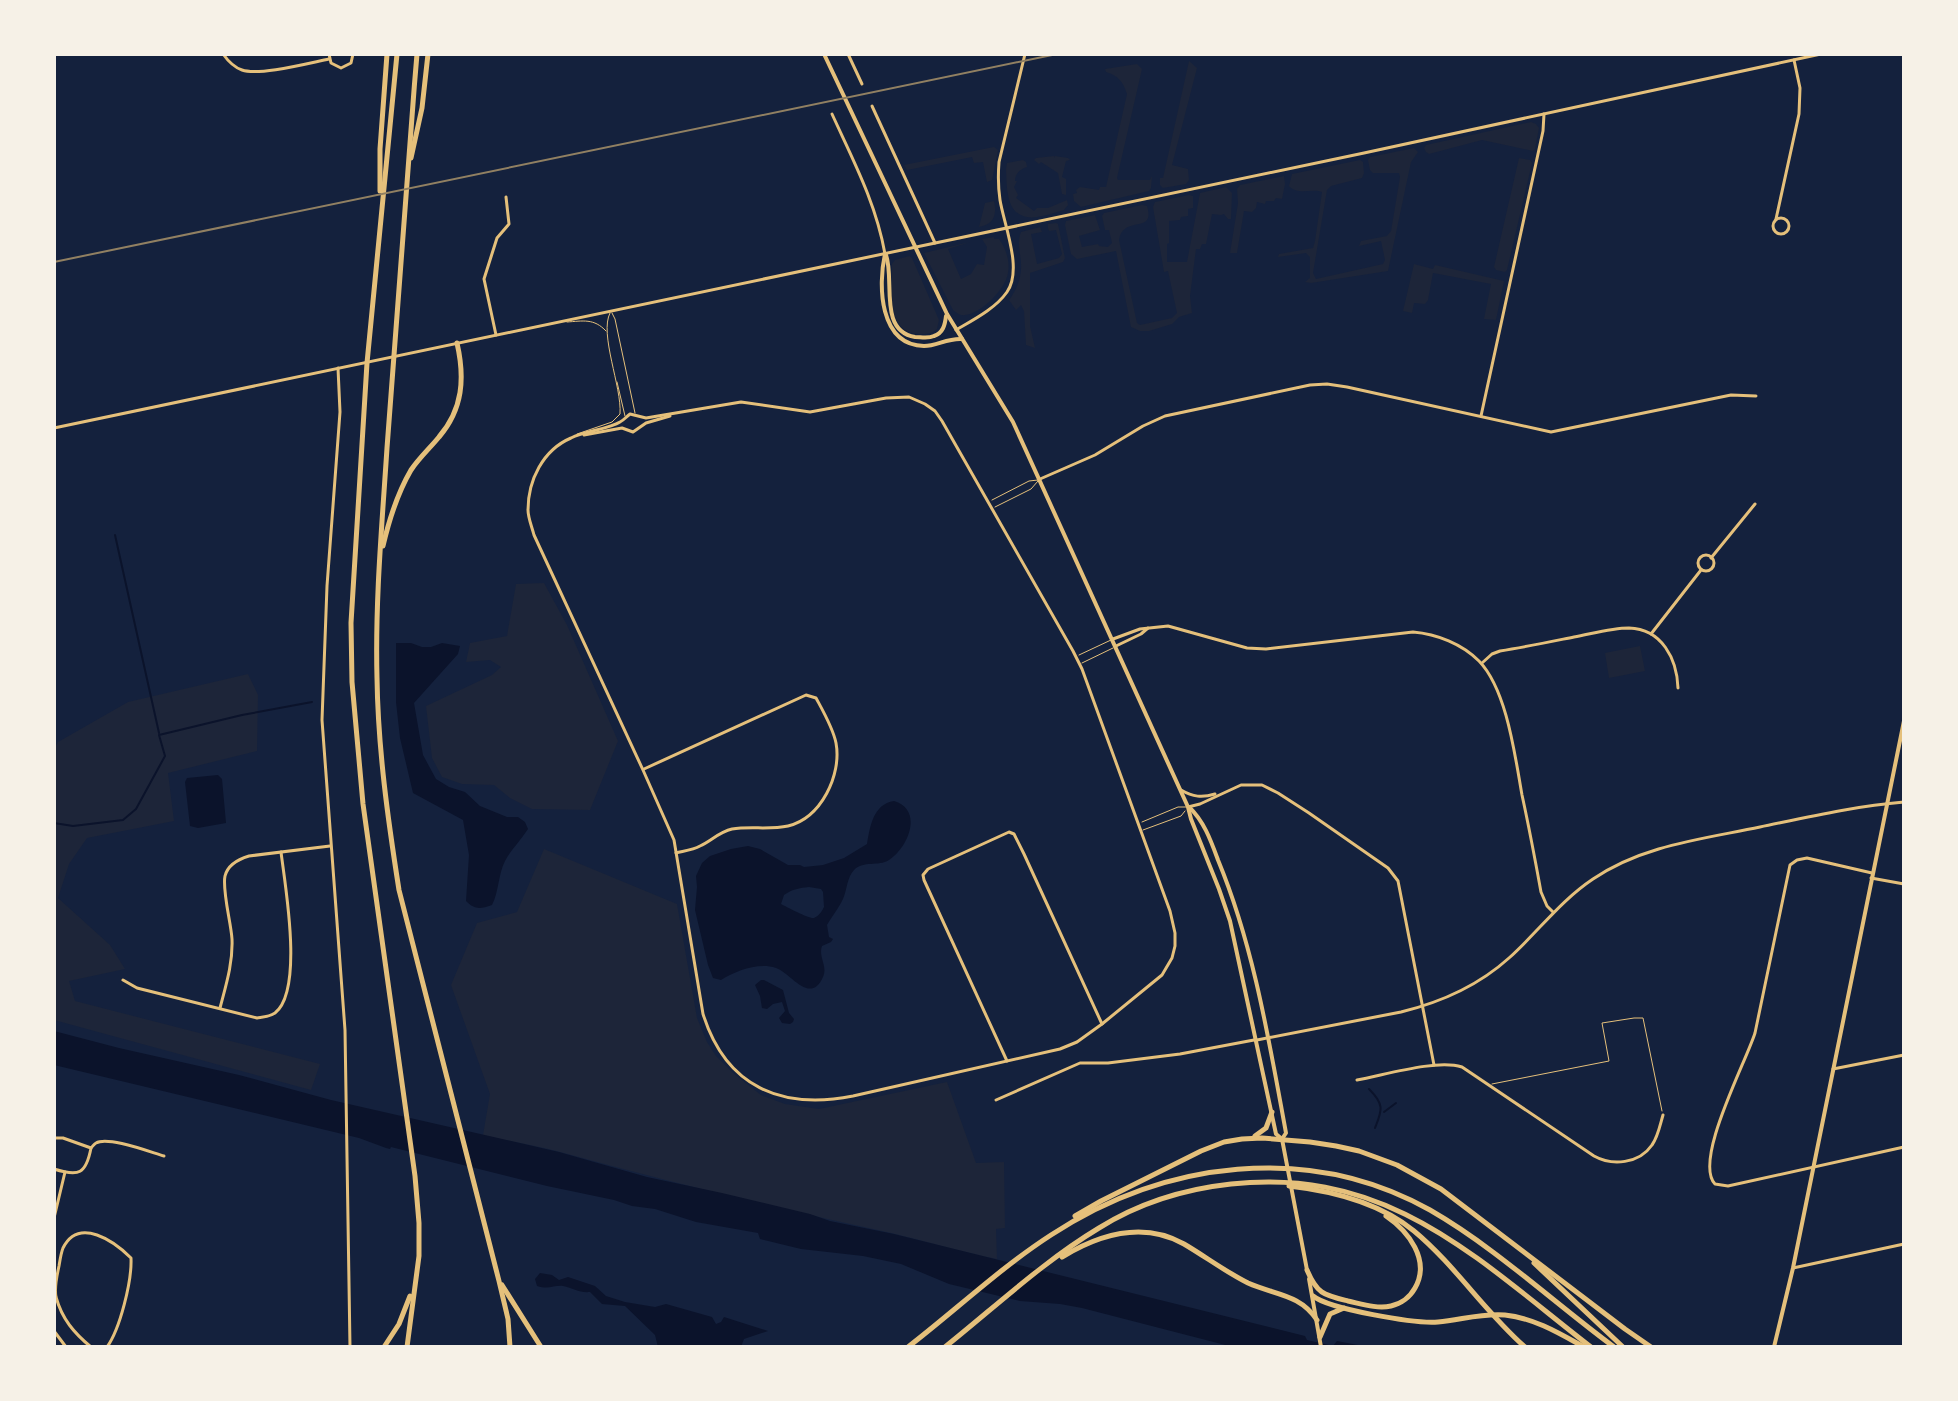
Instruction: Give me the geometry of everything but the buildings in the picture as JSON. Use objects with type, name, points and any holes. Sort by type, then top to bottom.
[{"type":"highway","points":[[381,212],[380,149],[387,54]]},
{"type":"highway","points":[[397,54],[367,363],[351,623],[352,682],[363,804],[419,1223],[419,1256],[407,1347]]},
{"type":"highway","points":[[417,54],[376,615],[381,757],[399,890],[499,1281],[508,1319],[510,1347]]},
{"type":"highway","points":[[407,178],[422,108],[428,54]]},
{"type":"highway","points":[[379,567],[400,491],[421,456],[449,424],[459,403],[462,378],[457,343]]},
{"type":"highway","points":[[907,1347],[1064,1223],[1209,1147],[1256,1136],[1268,1125],[1272,1112]]},
{"type":"highway","points":[[1242,1139],[1282,1139],[1344,1147],[1397,1165],[1441,1189],[1651,1347]]},
{"type":"highway","points":[[1032,1248],[1066,1225],[1103,1206],[1172,1180],[1206,1172],[1247,1168],[1321,1172],[1386,1190],[1445,1219],[1614,1347]]},
{"type":"highway","points":[[945,1347],[1037,1272],[1112,1220],[1188,1191],[1237,1183],[1278,1182],[1318,1185],[1358,1195],[1404,1212],[1466,1250],[1591,1347]]},
{"type":"highway","points":[[1237,1183],[1295,1186],[1326,1192],[1382,1210],[1412,1229],[1430,1246],[1525,1347]]},
{"type":"highway","points":[[1307,1270],[1322,1294],[1362,1304],[1392,1306],[1412,1293],[1419,1278],[1420,1266],[1412,1242],[1381,1212],[1356,1201]]},
{"type":"highway","points":[[1062,1255],[1119,1233],[1139,1231],[1160,1234],[1249,1283],[1300,1302],[1317,1320]]},
{"type":"highway","points":[[1506,1238],[1623,1347]]},
{"type":"highway","points":[[499,1281],[541,1347]]},
{"type":"highway","points":[[384,1347],[399,1324],[414,1287]]},
{"type":"highway","points":[[1313,1296],[1319,1301],[1345,1308],[1423,1322],[1482,1315],[1511,1316],[1540,1324],[1584,1347]]},
{"type":"highway","points":[[1320,1337],[1330,1314],[1345,1308]]},
{"type":"main road","points":[[824,54],[947,314],[1008,414],[1040,479],[1188,807],[1230,921],[1276,1134],[1282,1139],[1284,1147],[1321,1347]]},
{"type":"main road","points":[[885,254],[890,265],[890,310],[901,329],[910,336],[937,336],[945,326],[947,314]]},
{"type":"main road","points":[[885,254],[882,266],[884,312],[893,330],[911,343],[924,346],[951,338],[962,339]]},
{"type":"main road","points":[[1774,1347],[1793,1268],[1904,721]]},
{"type":"main road","points":[[1188,807],[1199,816],[1229,886],[1249,952],[1286,1133],[1282,1139]]},
{"type":"street","points":[[223,54],[232,65],[247,72],[329,57],[334,66],[345,68],[351,63],[353,54]]},
{"type":"street","points":[[848,54],[862,84]]},
{"type":"street","points":[[956,330],[994,305],[1006,293],[1014,271],[998,180],[999,162],[1025,54]]},
{"type":"street","points":[[54,428],[1821,54]]},
{"type":"street","points":[[1776,219],[1781,217],[1788,221],[1785,233],[1775,231],[1773,223],[1799,114],[1800,88],[1794,60]]},
{"type":"street","points":[[872,106],[935,243]]},
{"type":"street","points":[[832,114],[870,197],[881,229],[885,254]]},
{"type":"street","points":[[1481,416],[1543,131],[1544,114]]},
{"type":"street","points":[[496,335],[484,279],[497,238],[509,224],[506,197]]},
{"type":"street","points":[[338,368],[339,423],[327,586],[322,720],[345,1030],[350,1347]]},
{"type":"street","points":[[1040,479],[1095,455],[1165,416],[1310,385],[1347,387],[1553,432],[1731,395],[1756,396]]},
{"type":"street","points":[[909,397],[935,411],[955,441],[1080,664],[1170,911],[1175,933],[1174,952],[1162,975],[1077,1042],[1060,1049],[833,1100],[796,1100],[749,1082],[726,1060],[710,1036],[703,1014],[674,840],[534,535],[528,513],[534,476],[543,460],[558,445],[572,437],[618,424],[630,414],[646,418],[676,414],[741,402],[810,412],[886,398],[909,397]]},
{"type":"street","points":[[572,437],[611,429],[633,432],[646,423],[676,414]]},
{"type":"street","points":[[637,415],[641,426]]},
{"type":"street","points":[[624,418],[625,429]]},
{"type":"street","points":[[1711,558],[1755,504]]},
{"type":"street","points":[[1700,558],[1711,558],[1714,563],[1711,569],[1701,570],[1698,566],[1700,558]]},
{"type":"street","points":[[1651,634],[1701,570]]},
{"type":"street","points":[[1113,639],[1140,629],[1172,626],[1258,649],[1399,633],[1424,633],[1454,644],[1481,663],[1498,695],[1510,731],[1541,892],[1553,912]]},
{"type":"street","points":[[1116,646],[1148,628]]},
{"type":"street","points":[[1481,663],[1500,651],[1634,628],[1651,634],[1671,654],[1678,688]]},
{"type":"street","points":[[643,770],[803,696],[809,695],[817,701],[833,734],[837,752],[831,783],[820,806],[810,815],[783,827],[731,830],[694,849],[676,853]]},
{"type":"street","points":[[1188,807],[1245,784],[1269,788],[1389,869],[1398,881],[1434,1065]]},
{"type":"street","points":[[1181,790],[1197,797],[1223,793]]},
{"type":"street","points":[[996,1100],[1080,1063],[1108,1063],[1180,1054],[1423,1007],[1457,993],[1490,974],[1579,889],[1621,863],[1652,850],[1829,812],[1904,802]]},
{"type":"street","points":[[1007,1061],[924,880],[928,869],[1009,832],[1014,834],[1102,1024]]},
{"type":"street","points":[[220,1009],[232,953],[226,873],[241,859],[330,846]]},
{"type":"street","points":[[123,980],[137,988],[220,1009],[262,1018],[273,1014],[282,1003],[291,950],[281,852]]},
{"type":"street","points":[[1904,884],[1807,858],[1790,865],[1755,1033],[1722,1112],[1709,1176],[1715,1184],[1725,1187],[1904,1147]]},
{"type":"street","points":[[1832,1069],[1904,1055]]},
{"type":"street","points":[[1357,1080],[1434,1065],[1462,1067],[1594,1156],[1612,1163],[1633,1159],[1649,1149],[1663,1115]]},
{"type":"street","points":[[54,1138],[91,1148]]},
{"type":"street","points":[[54,1170],[81,1171],[86,1167],[91,1148],[101,1141],[164,1156]]},
{"type":"street","points":[[54,1218],[65,1172]]},
{"type":"street","points":[[91,1347],[74,1333],[55,1294],[63,1247],[82,1233],[96,1233],[131,1258],[131,1273],[120,1323],[107,1347]]},
{"type":"street","points":[[1793,1268],[1904,1244]]},
{"type":"street","points":[[54,1331],[66,1347]]},
{"type":"lane","points":[[611,311],[606,321],[606,332],[624,418]]},
{"type":"lane","points":[[611,311],[637,415]]},
{"type":"lane","points":[[556,322],[592,321],[606,332]]},
{"type":"lane","points":[[572,437],[618,417],[620,408],[616,376]]},
{"type":"lane","points":[[989,501],[1029,481],[1040,479]]},
{"type":"lane","points":[[993,508],[1031,489],[1040,479]]},
{"type":"lane","points":[[1076,656],[1113,639]]},
{"type":"lane","points":[[1080,664],[1116,646]]},
{"type":"lane","points":[[1138,823],[1178,807],[1188,807]]},
{"type":"lane","points":[[1141,831],[1181,816],[1188,807]]},
{"type":"lane","points":[[1490,1085],[1609,1061],[1602,1023],[1643,1018],[1663,1115]]},
{"type":"shaded area","points":[[1189,61],[1197,68],[1172,165],[1188,169],[1189,180],[1186,184],[1163,188],[1160,178],[1163,178]]},
{"type":"shaded area","points":[[1137,64],[1142,69],[1117,178],[1150,180],[1152,176],[1151,188],[1081,207],[1074,201],[1076,190],[1080,187],[1099,190],[1106,187],[1127,94],[1120,80],[1105,69]]},
{"type":"shaded area","points":[[1531,122],[1539,128],[1533,151],[1482,140],[1429,154],[1424,148],[1426,145]]},
{"type":"shaded area","points":[[994,147],[998,150],[992,180],[987,182],[983,162],[974,163],[972,157],[907,170],[904,165]]},
{"type":"shaded area","points":[[1414,148],[1418,152],[1411,162],[1388,271],[1311,283],[1305,282],[1310,278],[1310,257],[1306,253],[1278,257],[1279,254],[1313,248],[1315,241],[1322,192],[1293,189],[1289,186],[1292,174],[1360,160],[1363,162],[1362,178],[1331,186],[1327,190],[1313,273],[1316,279],[1383,264],[1381,241],[1359,246],[1361,241],[1387,236],[1391,231],[1400,177],[1399,173],[1373,173],[1368,160]]},
{"type":"shaded area","points":[[1054,156],[1070,160],[1066,161],[1062,177],[1066,179],[1066,195],[1062,194],[1058,173],[1034,160]]},
{"type":"shaded area","points":[[1519,158],[1532,163],[1505,272],[1494,267]]},
{"type":"shaded area","points":[[1023,160],[1027,167],[1016,176],[1016,198],[1034,211],[1067,200],[1064,210],[1031,217],[1020,215],[1015,210],[1007,190],[1006,169],[1007,163]]},
{"type":"shaded area","points":[[1284,176],[1282,199],[1276,198],[1265,204],[1257,202],[1252,212],[1244,211],[1237,253],[1230,253],[1238,203],[1237,189],[1240,185]]},
{"type":"shaded area","points":[[1226,187],[1232,193],[1231,219],[1224,214],[1212,214],[1206,244],[1196,249],[1190,296],[1192,313],[1179,317],[1172,324],[1149,331],[1131,327],[1116,251],[1077,259],[1071,254],[1066,221],[1095,215],[1100,230],[1079,236],[1082,247],[1098,244],[1108,247],[1112,243],[1109,230],[1105,230],[1104,213],[1147,206],[1147,220],[1126,228],[1119,240],[1137,323],[1140,325],[1172,318],[1177,313],[1168,271],[1164,272],[1153,207],[1155,202],[1193,196],[1193,208],[1188,209],[1188,216],[1169,221],[1167,262],[1187,262],[1200,193]]},
{"type":"shaded area","points":[[994,201],[993,218],[979,227],[985,203]]},
{"type":"shaded area","points":[[1056,223],[1065,258],[1063,262],[1030,273],[1030,326],[1035,348],[1026,345],[1021,305],[1016,310],[1009,300],[1021,273],[1019,239],[1021,232],[1040,227],[1042,232],[1031,234],[1037,264],[1059,258],[1062,254],[1056,230],[1049,231],[1048,228],[1048,224]]},
{"type":"shaded area","points":[[982,239],[999,239],[1008,257],[1005,283],[984,306],[971,314],[960,315],[953,310],[924,253],[970,242],[948,249],[961,279],[971,274],[977,264],[984,265],[987,247]]},
{"type":"shaded area","points":[[909,256],[939,320],[937,329],[929,333],[919,334],[900,326],[893,307],[892,264]]},
{"type":"shaded area","points":[[1414,264],[1433,269],[1435,265],[1504,281],[1496,320],[1484,319],[1491,284],[1433,273],[1425,304],[1414,303],[1412,313],[1403,311]]},
{"type":"shaded area","points":[[544,583],[567,625],[618,741],[590,810],[532,809],[510,798],[494,785],[462,784],[442,777],[432,758],[426,706],[492,675],[501,667],[490,660],[466,662],[470,643],[507,636],[516,584]]},
{"type":"shaded area","points":[[396,643],[422,647],[442,643],[460,646],[458,654],[414,703],[423,755],[436,779],[465,792],[480,806],[507,817],[518,817],[528,829],[505,861],[492,905],[478,908],[466,901],[469,855],[463,820],[413,793],[400,738],[396,702]]},
{"type":"shaded area","points":[[1640,646],[1645,671],[1609,678],[1605,653]]},
{"type":"shaded area","points":[[248,674],[258,695],[257,751],[168,773],[174,821],[87,838],[69,864],[58,898],[110,945],[125,969],[69,981],[75,1001],[320,1064],[311,1090],[54,1020],[54,749],[58,742],[128,702]]},
{"type":"shaded area","points":[[218,775],[222,779],[226,823],[198,828],[190,826],[187,778]]},
{"type":"shaded area","points":[[894,801],[909,812],[911,820],[907,838],[889,860],[862,865],[852,873],[843,899],[827,925],[829,937],[833,939],[822,946],[824,973],[818,985],[806,988],[769,966],[747,968],[721,980],[713,978],[695,910],[696,876],[702,863],[710,856],[748,846],[760,849],[788,865],[823,865],[844,858],[867,844],[874,817],[887,803]],"holes":[[[809,887],[821,889],[824,907],[814,918],[781,904],[784,895],[793,890]]]},
{"type":"shaded area","points":[[544,849],[677,904],[697,1018],[707,1042],[733,1073],[761,1095],[785,1104],[819,1109],[947,1082],[976,1163],[1004,1162],[1005,1228],[996,1229],[997,1259],[483,1135],[490,1094],[451,985],[477,923],[517,912]]},
{"type":"shaded area","points":[[761,980],[783,990],[793,1022],[782,1023],[779,1018],[785,1011],[782,1002],[762,1008],[755,985]]},
{"type":"shaded area","points":[[54,1031],[331,1100],[559,1152],[647,1177],[894,1234],[1305,1336],[1307,1340],[1333,1346],[1337,1341],[1368,1347],[1233,1347],[1082,1308],[1020,1301],[949,1284],[901,1264],[801,1249],[760,1239],[758,1233],[696,1222],[655,1209],[390,1149],[359,1138],[54,1065]]},
{"type":"shaded area","points":[[540,1273],[559,1280],[568,1277],[595,1286],[606,1296],[625,1302],[655,1307],[666,1304],[712,1317],[716,1324],[724,1317],[768,1331],[744,1339],[741,1347],[658,1347],[655,1335],[625,1306],[602,1304],[590,1292],[563,1286],[537,1286],[535,1279]]},
{"type":"waterway","points":[[115,535],[159,733]]},
{"type":"waterway","points":[[54,823],[73,826],[123,820],[136,809],[165,756],[159,735],[312,702]]},
{"type":"waterway","points":[[1369,1089],[1381,1108],[1375,1128]]},
{"type":"waterway","points":[[1384,1112],[1396,1103]]},
{"type":"railway","points":[[54,262],[1057,54]]}]
